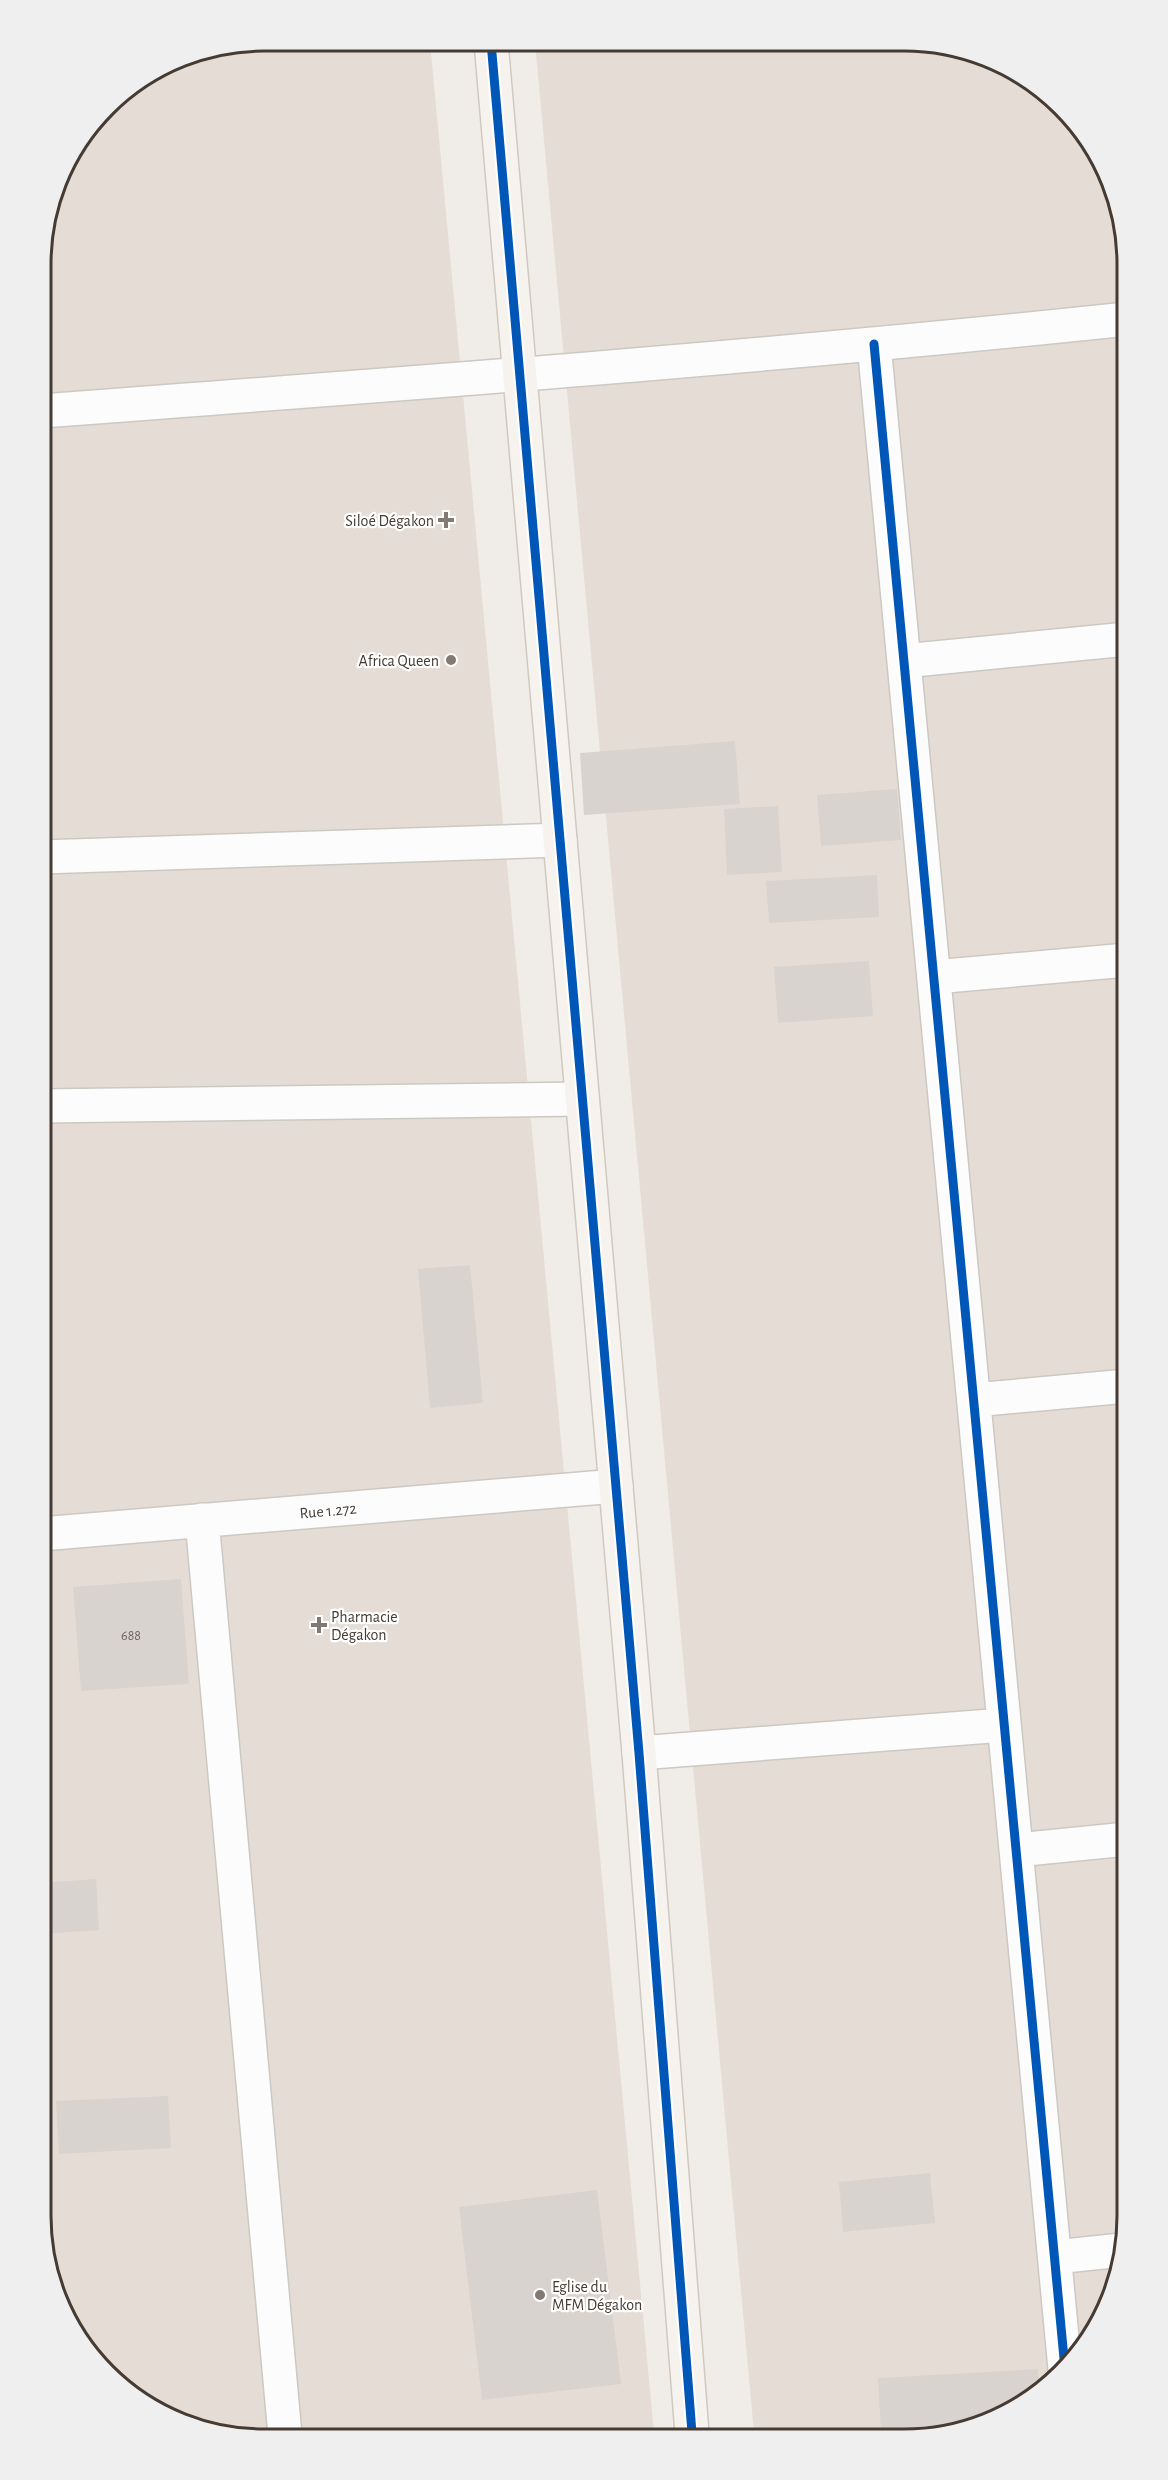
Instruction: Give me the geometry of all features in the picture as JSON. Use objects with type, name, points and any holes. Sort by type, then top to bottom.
[{"type":"street","points":[[492,51],[522,375],[639,1753],[692,2429]]},
{"type":"street","points":[[51,410],[522,375],[1117,320]]},
{"type":"street","points":[[874,344],[1064,2356]]},
{"type":"street","points":[[904,661],[1117,640]]},
{"type":"street","points":[[51,857],[560,840]]},
{"type":"street","points":[[934,977],[1117,961]]},
{"type":"street","points":[[51,1106],[582,1099]]},
{"type":"street","points":[[974,1400],[1117,1387]]},
{"type":"street","name":"Rue 1.272","points":[[51,1533],[616,1486]]},
{"type":"street","points":[[202,1520],[284,2429]]},
{"type":"street","points":[[639,1753],[1004,1725]]},
{"type":"street","points":[[1016,1850],[1117,1840]]},
{"type":"street","points":[[1054,2256],[1114,2251]]},
{"type":"shaded area","points":[[250,51],[431,51],[654,2429],[250,2429],[196,2418],[170,2407],[134,2385],[113,2367],[95,2346],[73,2310],[62,2284],[51,2230],[51,250],[55,223],[67,183],[95,134],[113,113],[134,95],[183,67],[209,58]]},
{"type":"shaded area","points":[[536,51],[918,51],[972,62],[998,73],[1034,95],[1055,113],[1073,134],[1095,170],[1106,196],[1117,250],[1117,2230],[1113,2257],[1101,2297],[1073,2346],[1055,2367],[1034,2385],[998,2407],[959,2422],[918,2429],[754,2429]]},
{"type":"building","points":[[735,741],[740,804],[584,815],[580,753]]},
{"type":"building","points":[[897,789],[901,840],[821,846],[817,795]]},
{"type":"building","points":[[778,806],[782,872],[727,875],[724,809]]},
{"type":"building","points":[[877,875],[879,917],[769,923],[766,881]]},
{"type":"building","points":[[869,961],[873,1016],[778,1023],[774,967]]},
{"type":"building","points":[[470,1265],[483,1403],[430,1408],[418,1269]]},
{"type":"building","points":[[181,1579],[189,1684],[81,1691],[73,1587]]},
{"type":"building","points":[[96,1879],[99,1930],[51,1933],[51,1882]]},
{"type":"building","points":[[168,2096],[171,2148],[59,2154],[56,2101]]},
{"type":"building","points":[[930,2173],[935,2223],[843,2232],[839,2182]]},
{"type":"building","name":"Eglise du MFM Dégakon","points":[[597,2190],[621,2384],[482,2400],[459,2207]]},
{"type":"building","points":[[1038,2369],[1039,2381],[998,2407],[959,2422],[918,2429],[881,2429],[878,2378]]},
{"type":"cycle path","points":[[492,51],[639,1753],[692,2429]]},
{"type":"cycle path","points":[[874,344],[1064,2356]]},
{"type":"place","name":"Siloé Dégakon","points":[[446,520]]},
{"type":"place","name":"Africa Queen","points":[[451,660]]},
{"type":"place","name":"Pharmacie Dégakon","points":[[319,1625]]},
{"type":"place","name":"Eglise du MFM Dégakon","points":[[540,2295]]}]
